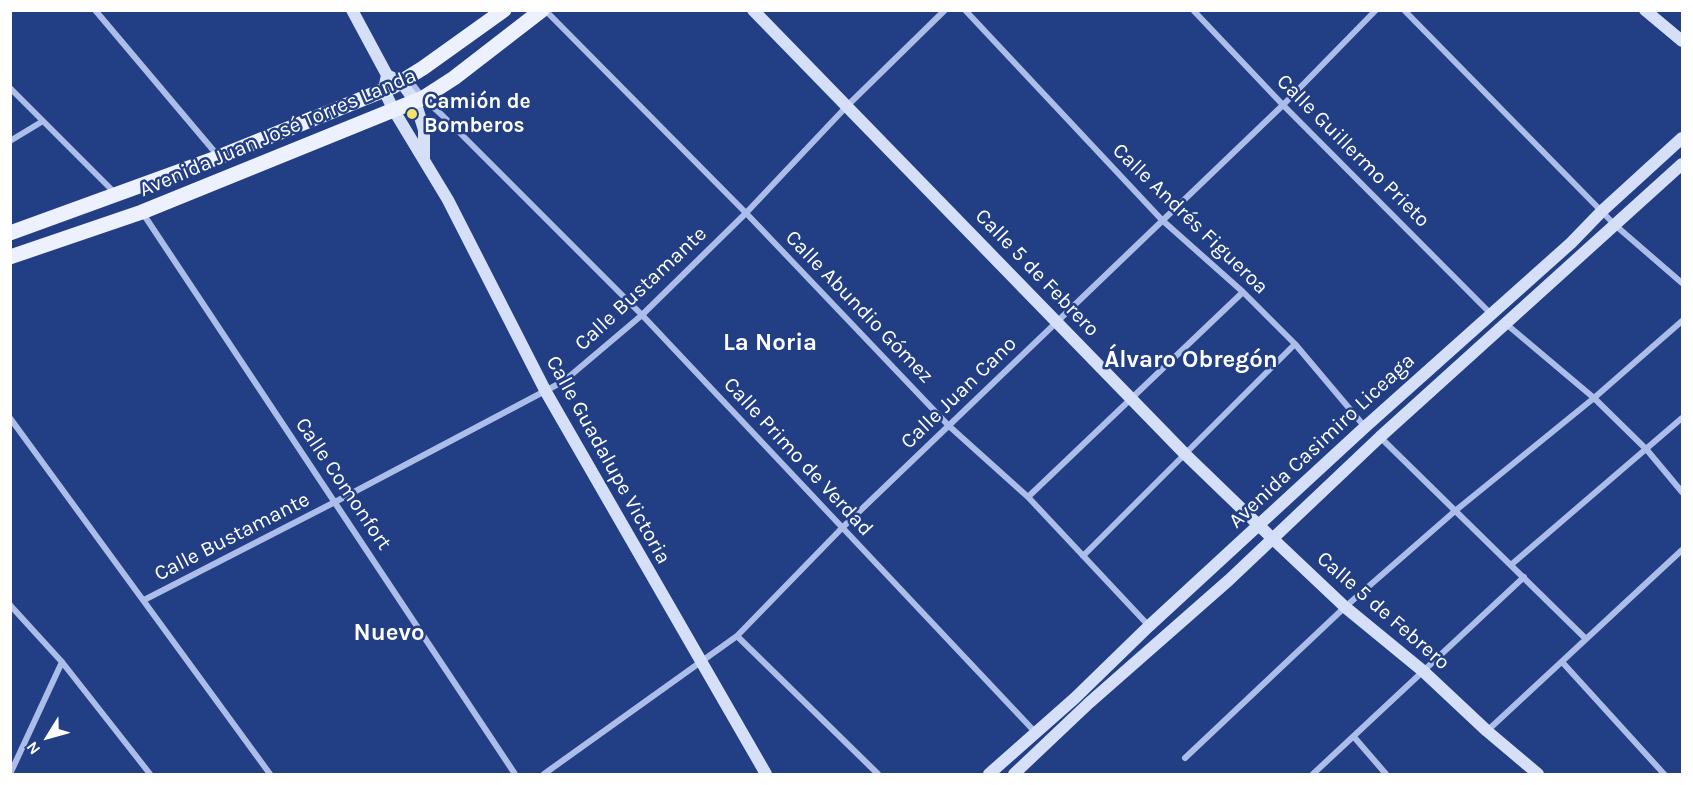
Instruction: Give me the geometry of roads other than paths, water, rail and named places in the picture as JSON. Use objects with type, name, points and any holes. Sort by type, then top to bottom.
[{"type":"main road","name":"Avenida Juan José Torres Landa","points":[[10,233],[219,157],[395,81],[504,10]]},
{"type":"main road","name":"Avenida Juan José Torres Landa","points":[[10,257],[142,212],[419,100],[454,78],[543,10]]},
{"type":"street","points":[[95,10],[219,157]]},
{"type":"street","points":[[352,10],[395,81],[419,100],[424,130],[424,160]]},
{"type":"street","name":"Calle Abundio Gómez","points":[[543,10],[746,213],[949,426],[1028,497],[1149,626]]},
{"type":"street","name":"Calle 5 de Febrero","points":[[753,10],[1185,454],[1345,607],[1424,671],[1487,731],[1538,774]]},
{"type":"street","name":"Calle Bustamante","points":[[144,600],[564,381],[642,315],[746,213],[847,105],[945,10]]},
{"type":"street","name":"Calle Andrés Figueroa","points":[[965,10],[1162,220],[1243,292],[1295,344],[1365,426]]},
{"type":"street","name":"Calle Guillermo Prieto","points":[[1193,10],[1283,105],[1492,314]]},
{"type":"street","name":"Calle Juan Cano","points":[[544,774],[737,636],[842,528],[1283,105],[1376,10]]},
{"type":"street","points":[[1404,10],[1615,225],[1683,283]]},
{"type":"street","points":[[1645,10],[1683,41]]},
{"type":"street","name":"Calle Guadalupe Victoria","points":[[395,81],[393,109],[448,200],[546,392],[766,774]]},
{"type":"street","points":[[10,88],[116,195]]},
{"type":"street","name":"Calle Primo de Verdad","points":[[419,100],[443,116],[642,315],[1036,733]]},
{"type":"street","points":[[10,141],[43,120]]},
{"type":"street","name":"Avenida Casimiro Liceaga","points":[[989,774],[1075,698],[1149,626],[1365,426],[1571,243],[1602,211],[1683,138]]},
{"type":"street","name":"Avenida Casimiro Liceaga","points":[[1014,774],[1089,703],[1229,580],[1505,323],[1683,164]]},
{"type":"street","name":"Calle Comonfort","points":[[142,212],[515,774]]},
{"type":"street","points":[[1028,497],[1243,292]]},
{"type":"street","points":[[1185,758],[1345,607],[1455,511],[1594,398],[1683,321]]},
{"type":"street","points":[[1505,323],[1594,398],[1647,450],[1683,492]]},
{"type":"street","points":[[1083,556],[1295,344]]},
{"type":"street","points":[[10,418],[270,774]]},
{"type":"street","points":[[1512,564],[1683,418]]},
{"type":"street","points":[[1380,437],[1586,639]]},
{"type":"street","points":[[1487,731],[1683,550]]},
{"type":"street","points":[[1313,774],[1524,577]]},
{"type":"street","points":[[10,605],[62,662],[150,774]]},
{"type":"street","points":[[737,636],[878,774]]},
{"type":"street","points":[[10,774],[62,662]]},
{"type":"street","points":[[1563,663],[1664,774]]},
{"type":"street","points":[[1354,737],[1386,774]]},
{"type":"place","name":"Camión de Bomberos","points":[[412,114]]},
{"type":"district","name":"La Noria","points":[[770,343]]},
{"type":"district","name":"Álvaro Obregón","points":[[1191,360]]},
{"type":"district","name":"Nuevo","points":[[389,633]]}]
